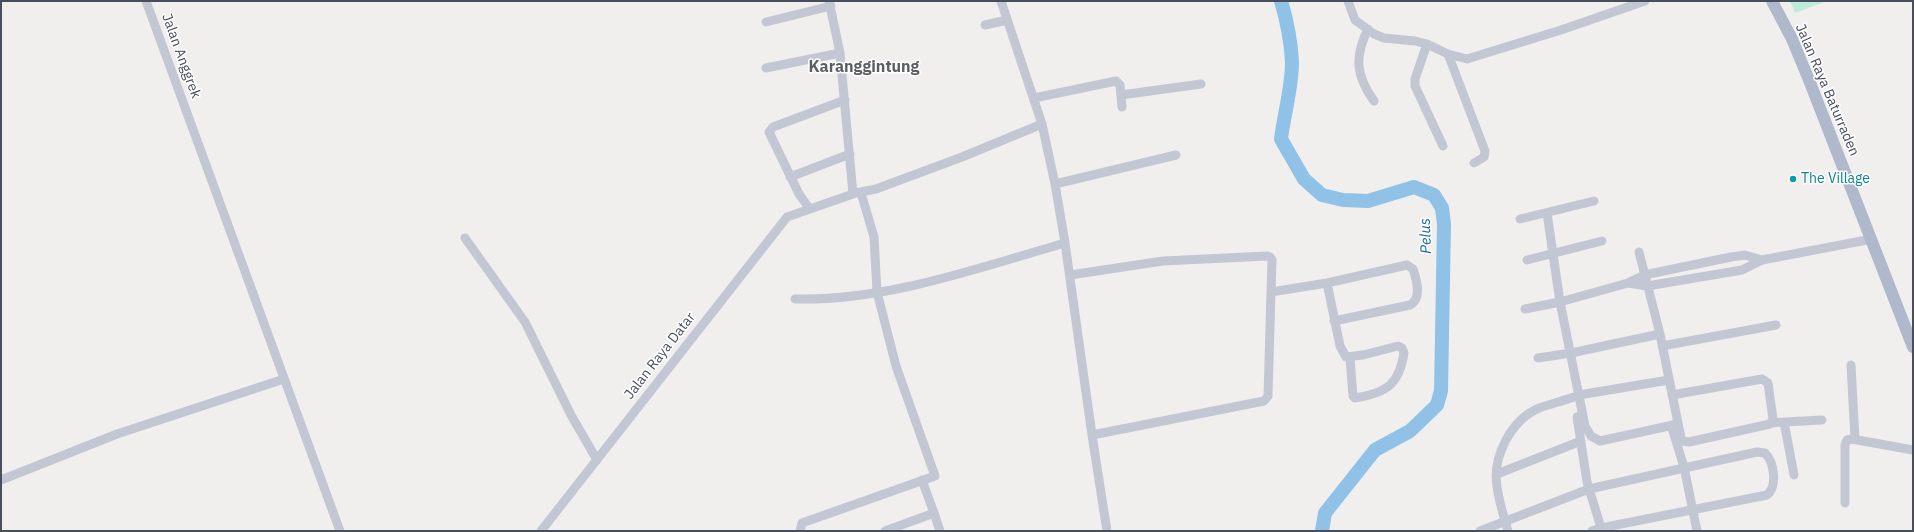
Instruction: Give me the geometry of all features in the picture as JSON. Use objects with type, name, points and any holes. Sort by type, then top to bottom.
[{"type":"main road","name":"Jalan Raya Baturraden","points":[[1772,1],[1792,39],[1872,239],[1913,347]]},
{"type":"street","name":"Jalan Anggrek","points":[[146,1],[340,531]]},
{"type":"street","points":[[1001,1],[1042,124],[1055,184],[1070,275],[1107,531]]},
{"type":"street","points":[[1348,1],[1355,20],[1374,34],[1384,38],[1415,41],[1427,44],[1448,54],[1467,59],[1561,30],[1645,1]]},
{"type":"street","points":[[766,22],[830,4],[840,53],[850,154],[857,193],[874,236],[877,292],[896,366],[935,476],[802,523],[800,531]]},
{"type":"street","points":[[985,25],[1008,20]]},
{"type":"street","points":[[1368,29],[1361,47],[1358,61],[1359,77],[1374,101]]},
{"type":"street","points":[[1427,44],[1415,79],[1415,86],[1443,146]]},
{"type":"street","points":[[766,68],[840,53]]},
{"type":"street","points":[[1448,54],[1486,151],[1484,157],[1474,163]]},
{"type":"street","points":[[1034,98],[1116,81],[1120,85],[1122,107]]},
{"type":"street","points":[[1121,95],[1201,84]]},
{"type":"street","points":[[809,208],[799,194],[790,177],[770,136],[770,130],[845,100]]},
{"type":"street","name":"Jalan Raya Datar","points":[[542,531],[787,217],[809,208],[962,157],[1042,124]]},
{"type":"street","points":[[790,177],[850,154]]},
{"type":"street","points":[[1055,184],[1176,155]]},
{"type":"street","points":[[1520,219],[1594,202]]},
{"type":"street","points":[[1547,213],[1569,353],[1577,396],[1585,426],[1596,439],[1614,439],[1675,424]]},
{"type":"street","points":[[465,238],[525,322],[571,415],[597,460]]},
{"type":"street","points":[[1628,283],[1647,286],[1749,268],[1762,260],[1872,239]]},
{"type":"street","points":[[1527,260],[1602,241]]},
{"type":"street","points":[[794,299],[843,297],[877,292],[941,278],[1065,243]]},
{"type":"street","points":[[1639,252],[1670,380],[1675,424],[1697,531]]},
{"type":"street","points":[[1070,275],[1164,261],[1267,256],[1272,260],[1268,396],[1264,401],[1092,435]]},
{"type":"street","points":[[1525,309],[1560,302],[1628,283],[1644,275],[1734,257],[1745,256],[1762,260]]},
{"type":"street","points":[[1734,257],[1737,270]]},
{"type":"street","points":[[1271,292],[1327,283],[1407,265],[1413,269],[1417,292],[1417,300],[1415,303],[1334,321]]},
{"type":"street","points":[[1327,283],[1334,321],[1340,346],[1344,355],[1350,358],[1398,346],[1402,348],[1404,353],[1394,380],[1388,388],[1355,398],[1353,396],[1350,358]]},
{"type":"street","points":[[1662,346],[1776,325]]},
{"type":"street","points":[[1538,358],[1660,334]]},
{"type":"street","points":[[1851,365],[1855,439]]},
{"type":"street","points":[[1,480],[117,434],[284,379]]},
{"type":"street","points":[[1672,395],[1762,379],[1768,383],[1773,415],[1772,423]]},
{"type":"street","points":[[1508,531],[1496,486],[1496,474],[1501,452],[1517,425],[1538,409],[1577,396],[1670,380]]},
{"type":"street","points":[[1480,531],[1590,489],[1757,452],[1765,453],[1769,457],[1774,487],[1767,495],[1692,509],[1598,530],[1590,489],[1581,441],[1577,396]]},
{"type":"street","points":[[1675,424],[1684,442],[1772,423],[1822,420]]},
{"type":"street","points":[[1784,422],[1794,475]]},
{"type":"street","points":[[1845,503],[1845,445],[1847,440],[1855,439],[1913,450]]},
{"type":"street","points":[[1496,474],[1581,441]]},
{"type":"street","points":[[922,480],[940,531]]},
{"type":"street","points":[[885,531],[934,513]]},
{"type":"green space","points":[[1790,1],[1827,1],[1795,13]]},
{"type":"waterway","name":"Pelus","points":[[1281,1],[1291,46],[1292,62],[1291,81],[1281,139],[1304,179],[1322,195],[1343,200],[1368,201],[1414,187],[1434,195],[1442,208],[1444,224],[1441,391],[1437,405],[1410,431],[1375,450],[1325,513],[1322,531]]},
{"type":"place","name":"The Village","points":[[1793,179]]},
{"type":"district","name":"Karanggintung","points":[[864,67]]}]
